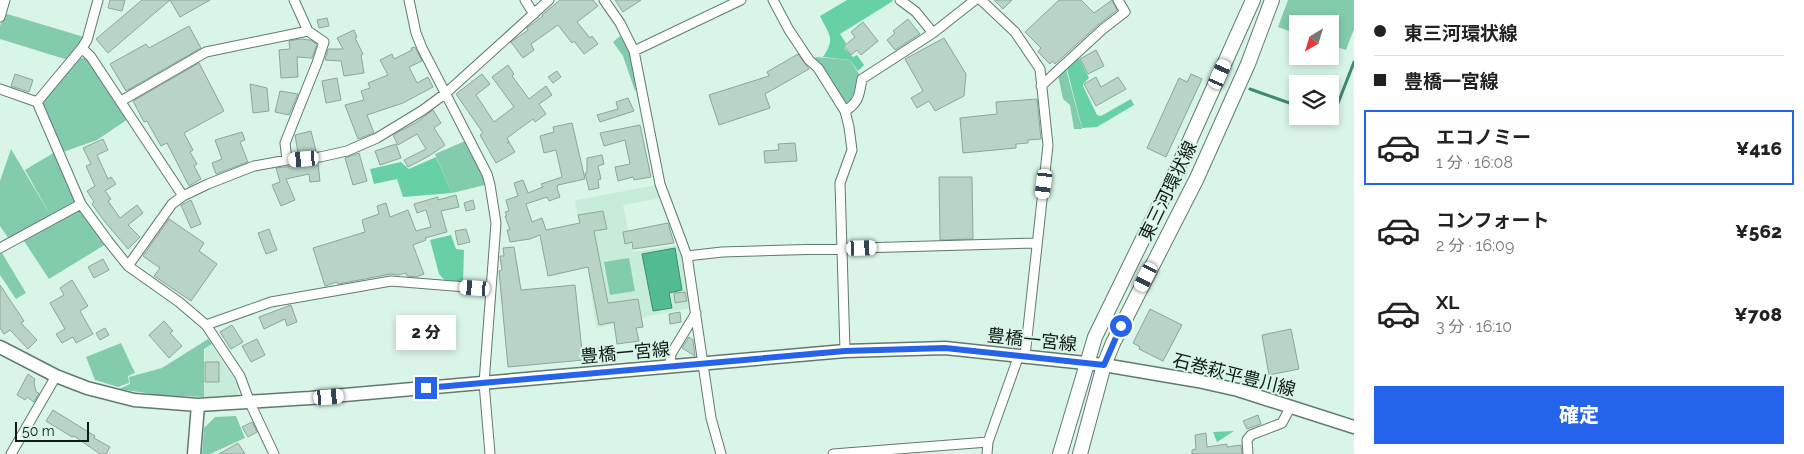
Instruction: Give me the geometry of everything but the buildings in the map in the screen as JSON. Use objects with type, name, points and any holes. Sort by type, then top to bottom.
[{"type":"main road","name":"東三河環状線","points":[[1060,454],[1096,337],[1177,169],[1253,0]]},
{"type":"main road","name":"東三河環状線","points":[[1080,454],[1104,365],[1113,343],[1197,178],[1248,64],[1272,0]]},
{"type":"main road","points":[[0,346],[56,376],[87,388],[134,400],[198,405],[194,454]]},
{"type":"main road","name":"豊橋一宮線","points":[[198,405],[250,403],[484,384],[845,351],[945,348],[1104,365]]},
{"type":"main road","name":"石巻萩平豊川線","points":[[1104,365],[1218,385],[1354,427]]},
{"type":"street","points":[[0,17],[5,0]]},
{"type":"street","points":[[37,102],[88,40],[98,0]]},
{"type":"street","points":[[287,160],[284,143],[324,42],[308,31],[294,0]]},
{"type":"street","points":[[409,0],[416,33],[422,48],[490,185],[496,223],[484,384],[490,454]]},
{"type":"street","points":[[525,0],[534,14]]},
{"type":"street","points":[[128,266],[172,204],[183,196],[254,166],[346,152],[377,138],[423,110],[446,93],[549,0]]},
{"type":"street","points":[[604,0],[620,23],[634,51],[660,184],[687,256],[711,418],[721,454]]},
{"type":"street","points":[[634,51],[741,0]]},
{"type":"street","points":[[773,0],[789,30],[810,60],[818,68],[846,111],[852,150],[840,183],[845,351]]},
{"type":"street","points":[[900,0],[916,12],[933,33]]},
{"type":"street","points":[[846,111],[858,100],[862,79],[933,33],[976,0]]},
{"type":"street","points":[[981,0],[1015,32],[1040,69],[1048,145],[1022,356],[988,442],[987,454]]},
{"type":"street","points":[[1041,86],[1103,29],[1126,12],[1118,0]]},
{"type":"street","points":[[121,101],[206,52],[308,31]]},
{"type":"street","points":[[82,48],[91,57],[183,196]]},
{"type":"street","points":[[0,89],[37,102],[82,204],[128,266],[179,302],[206,325],[240,376],[250,403],[274,454]]},
{"type":"street","points":[[0,248],[82,204]]},
{"type":"street","points":[[687,256],[722,252],[1037,243]]},
{"type":"street","points":[[206,325],[271,302],[391,282],[491,289]]},
{"type":"street","points":[[670,367],[671,354],[696,313]]},
{"type":"street","points":[[11,454],[56,376]]},
{"type":"street","points":[[1248,454],[1247,440],[1251,435],[1282,423],[1291,406]]},
{"type":"street","points":[[833,454],[988,442]]},
{"type":"shaded area","points":[[847,0],[893,1],[840,34],[846,43],[844,48],[853,57],[857,55],[864,65],[858,71],[850,60],[823,57],[829,45],[830,36],[820,16]]},
{"type":"shaded area","points":[[1288,0],[1354,0],[1354,29],[1346,50],[1339,48],[1339,15],[1289,15],[1289,31],[1278,27]]},
{"type":"shaded area","points":[[4,13],[84,37],[68,60],[0,39],[0,26]]},
{"type":"shaded area","points":[[620,36],[630,53],[635,91],[623,56],[613,42]]},
{"type":"shaded area","points":[[816,57],[850,60],[861,77],[849,105],[846,106],[814,60]]},
{"type":"shaded area","points":[[80,58],[86,58],[128,119],[97,140],[63,152],[43,107],[43,100]]},
{"type":"shaded area","points":[[1079,58],[1089,78],[1083,86],[1097,115],[1101,116],[1131,99],[1134,105],[1097,127],[1082,128],[1067,69]]},
{"type":"shaded area","points":[[1066,69],[1082,129],[1074,129],[1070,105],[1063,99],[1058,75]]},
{"type":"shaded area","points":[[465,141],[485,185],[452,193],[435,154]]},
{"type":"shaded area","points":[[11,149],[51,216],[9,239],[0,226],[0,181]]},
{"type":"shaded area","points":[[55,152],[77,202],[51,216],[25,170]]},
{"type":"shaded area","points":[[436,157],[452,193],[403,197],[397,179],[374,184],[370,169],[401,162],[409,169]]},
{"type":"shaded area","points":[[657,185],[661,198],[623,205],[633,252],[677,245],[683,259],[691,308],[647,316],[644,303],[647,317],[596,328],[589,276],[575,202],[576,200]]},
{"type":"shaded area","points":[[81,209],[106,244],[49,279],[24,241]]},
{"type":"shaded area","points":[[451,235],[456,249],[464,250],[463,284],[447,283],[439,274],[430,240]]},
{"type":"shaded area","points":[[675,248],[682,290],[669,293],[672,308],[653,311],[642,254]]},
{"type":"shaded area","points":[[2,253],[26,293],[16,299],[0,275],[0,254]]},
{"type":"shaded area","points":[[629,258],[635,291],[610,295],[604,262]]},
{"type":"shaded area","points":[[208,339],[212,344],[204,349],[204,397],[159,395],[119,389],[130,384],[129,377],[162,368]]},
{"type":"shaded area","points":[[121,343],[135,373],[128,376],[129,383],[118,387],[95,380],[86,357]]},
{"type":"shaded area","points":[[212,345],[239,385],[238,396],[204,397],[205,349]]},
{"type":"shaded area","points":[[236,416],[245,438],[210,454],[202,454],[204,428],[215,417]]},
{"type":"shaded area","points":[[1234,431],[1217,442],[1213,432]]},
{"type":"waterway","points":[[1339,101],[1354,62]]},
{"type":"waterway","points":[[1250,89],[1289,103]]},
{"type":"route","points":[[426,388],[845,351],[945,348],[1104,365],[1121,326]]}]
